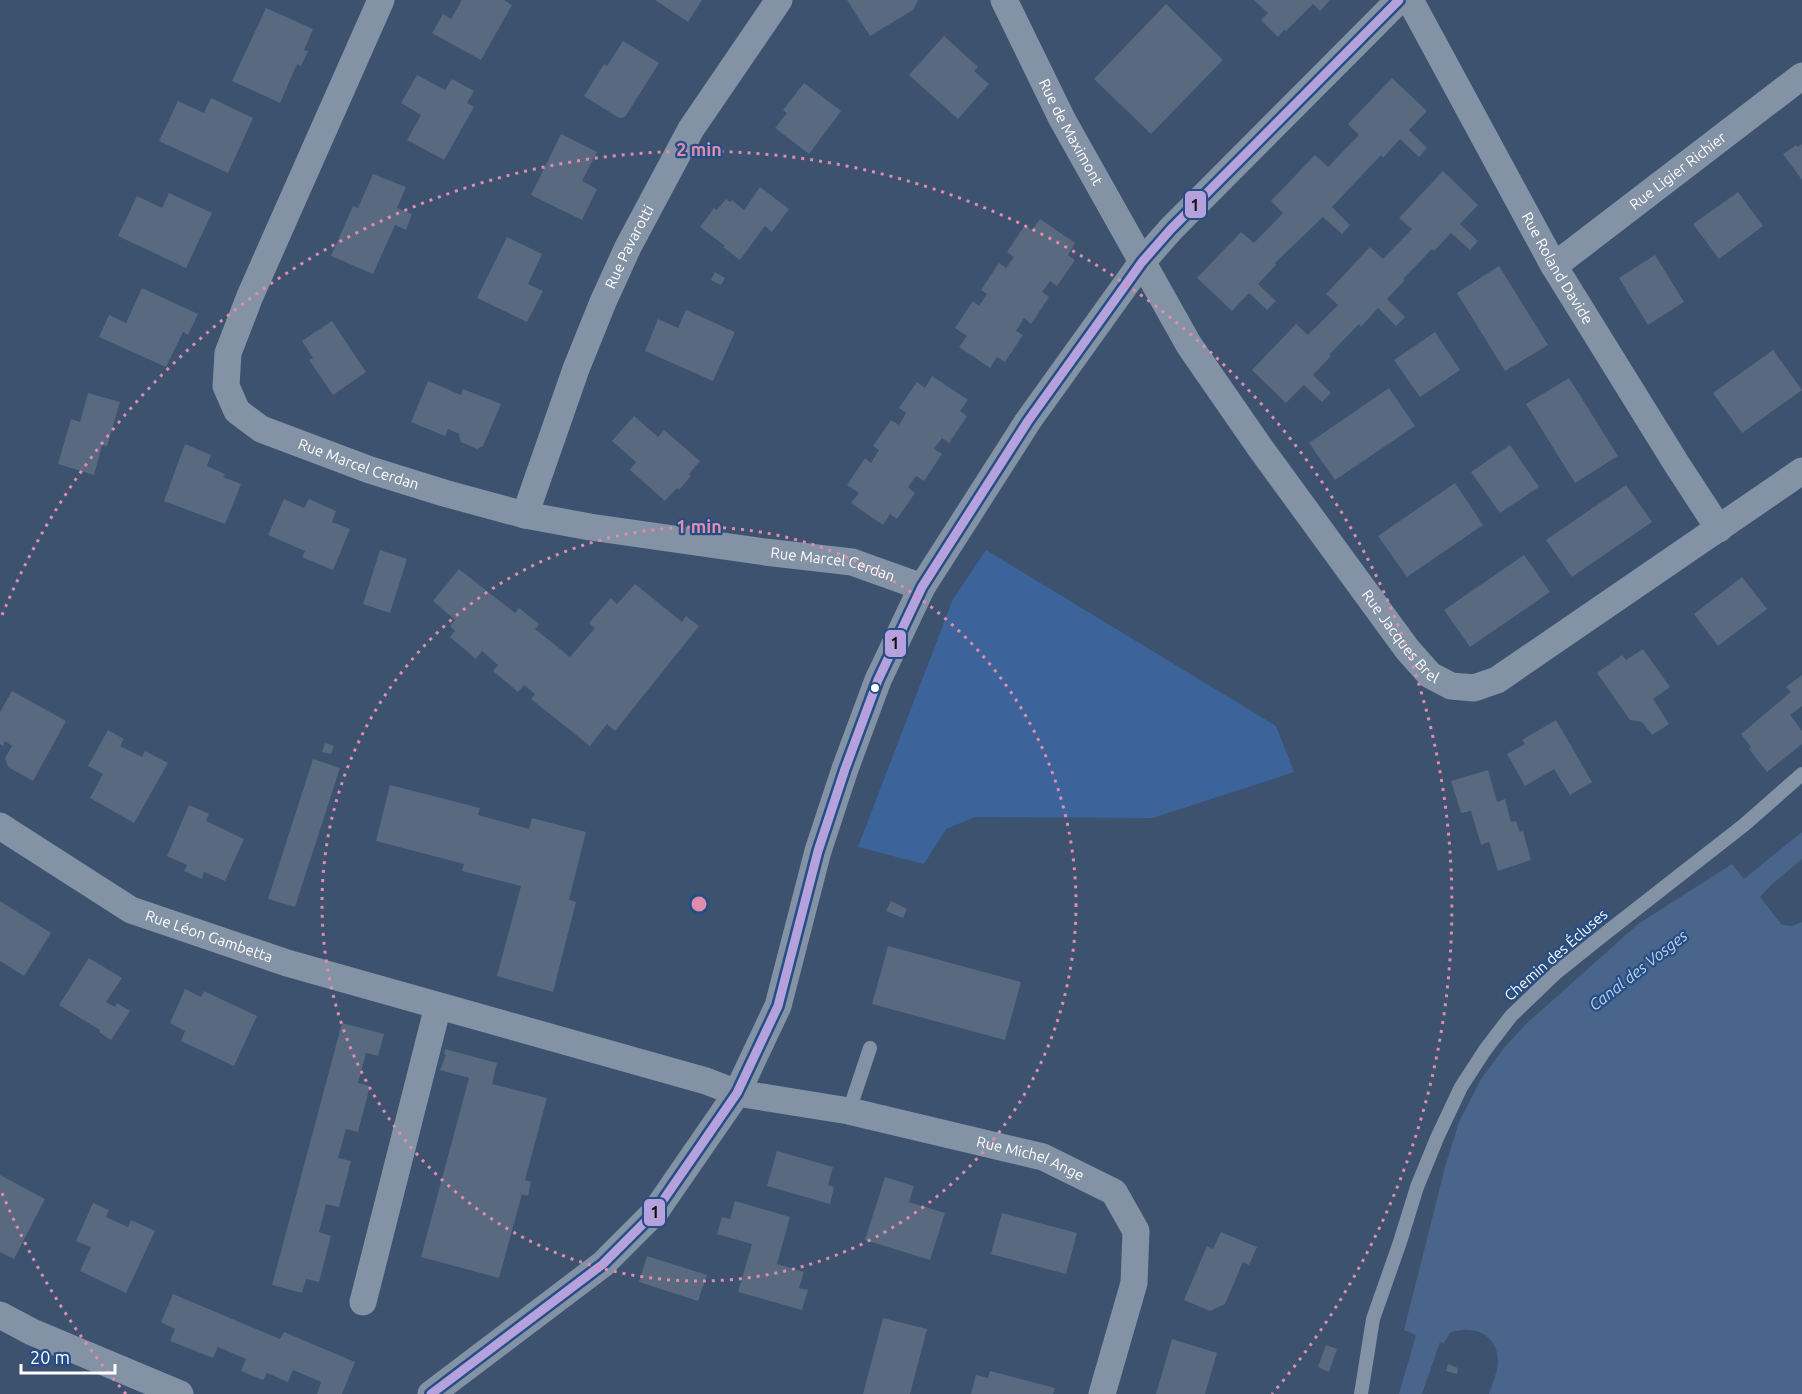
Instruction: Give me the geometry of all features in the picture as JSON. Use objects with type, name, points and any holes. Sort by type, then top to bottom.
[{"type":"street","name":"Rue Marcel Cerdan","points":[[381,0],[250,296],[228,353],[226,386],[237,411],[261,429],[370,470],[525,515],[590,527],[852,562],[922,587]]},
{"type":"street","name":"Rue Pavarotti","points":[[525,515],[576,369],[628,247],[691,129],[779,0]]},
{"type":"street","name":"Rue de Maximont","points":[[1004,0],[1062,120],[1142,262]]},
{"type":"street","points":[[431,1394],[603,1264],[655,1212],[737,1093],[778,1006],[818,851],[853,747],[878,680],[922,587],[1028,421],[1142,262],[1171,229],[1399,0]]},
{"type":"street","name":"Rue Roland Davide","points":[[1410,0],[1554,266],[1719,529]]},
{"type":"street","name":"Rue Ligier Richier","points":[[1554,266],[1802,76]]},
{"type":"street","name":"Rue Jacques Brel","points":[[1142,262],[1189,345],[1294,495],[1407,649],[1430,675],[1451,686],[1474,688],[1497,680],[1802,471]]},
{"type":"street","name":"Rue Léon Gambetta","points":[[0,826],[131,910],[287,963],[696,1078],[737,1093]]},
{"type":"street","points":[[363,1302],[438,1006]]},
{"type":"street","name":"Rue Michel Ange","points":[[737,1093],[849,1111],[1043,1157],[1114,1192],[1136,1231],[1134,1282],[1102,1394]]},
{"type":"street","points":[[0,1315],[32,1332],[180,1394]]},
{"type":"lane","name":"Chemin des Écluses","points":[[1361,1394],[1373,1319],[1417,1187],[1461,1087],[1485,1050],[1511,1016],[1557,972],[1744,825],[1802,774]]},
{"type":"lane","points":[[849,1111],[870,1048]]},
{"type":"shaded area","points":[[986,550],[1276,726],[1294,772],[1153,818],[975,817],[946,829],[924,864],[858,847],[953,599]]},
{"type":"water","name":"Canal des Vosges","points":[[1802,832],[1802,859],[1760,897],[1782,925],[1793,926],[1802,922],[1802,1394],[1489,1394],[1497,1369],[1497,1352],[1489,1338],[1467,1330],[1450,1333],[1444,1343],[1440,1342],[1422,1394],[1399,1394],[1416,1335],[1404,1330],[1445,1167],[1459,1122],[1481,1079],[1525,1025],[1638,924],[1732,864],[1744,879]]},
{"type":"building","points":[[462,0],[504,0],[512,5],[481,60],[432,33],[443,14],[451,19]]},
{"type":"building","points":[[655,0],[702,0],[688,22]]},
{"type":"building","points":[[847,0],[918,0],[913,10],[870,36]]},
{"type":"building","points":[[1254,0],[1330,0],[1320,11],[1313,4],[1278,37],[1261,20],[1268,13]]},
{"type":"building","points":[[1166,4],[1223,60],[1151,134],[1094,79]]},
{"type":"building","points":[[266,8],[313,29],[304,50],[308,51],[301,66],[297,64],[280,103],[232,81]]},
{"type":"building","points":[[944,36],[978,67],[974,71],[989,84],[958,119],[909,75]]},
{"type":"building","points":[[623,41],[659,63],[625,117],[619,118],[584,96],[604,64],[607,66]]},
{"type":"building","points":[[417,75],[445,90],[452,79],[474,91],[467,103],[474,107],[444,160],[407,140],[421,115],[401,103]]},
{"type":"building","points":[[1392,78],[1427,111],[1409,130],[1427,148],[1419,157],[1400,139],[1383,158],[1381,155],[1332,207],[1350,225],[1342,234],[1323,217],[1275,263],[1276,265],[1258,284],[1276,301],[1267,310],[1249,293],[1232,311],[1197,278],[1241,232],[1254,243],[1283,213],[1271,201],[1315,155],[1328,167],[1359,135],[1348,124]]},
{"type":"building","points":[[804,83],[841,111],[809,154],[775,128],[787,113],[783,110]]},
{"type":"building","points":[[211,98],[253,118],[228,173],[159,141],[178,101],[204,113]]},
{"type":"building","points":[[561,134],[597,152],[582,181],[597,189],[582,220],[531,195]]},
{"type":"building","points":[[1802,144],[1802,180],[1783,154],[1796,145],[1798,147]]},
{"type":"building","points":[[1443,171],[1478,205],[1460,224],[1478,241],[1470,250],[1451,233],[1434,251],[1432,249],[1387,299],[1405,317],[1396,326],[1378,308],[1361,327],[1359,324],[1313,375],[1331,393],[1322,402],[1304,385],[1286,403],[1252,370],[1296,324],[1308,335],[1338,305],[1326,294],[1370,247],[1383,259],[1412,229],[1399,218]]},
{"type":"building","points":[[373,174],[406,187],[397,208],[412,214],[406,230],[395,225],[373,274],[331,256],[353,206],[358,208]]},
{"type":"building","points":[[760,187],[789,209],[772,232],[765,226],[740,260],[700,227],[714,208],[717,210],[726,199],[730,202],[732,200],[744,210]]},
{"type":"building","points":[[1738,192],[1763,226],[1719,259],[1693,224]]},
{"type":"building","points":[[169,193],[212,213],[186,268],[118,236],[137,196],[162,208]]},
{"type":"building","points":[[1040,219],[1075,243],[1068,255],[1075,260],[1057,286],[1050,281],[1042,292],[1049,297],[1031,324],[1024,318],[1016,331],[1023,335],[1005,362],[997,357],[990,368],[959,347],[967,336],[955,328],[973,301],[979,306],[987,294],[981,290],[999,263],[1006,268],[1014,257],[1007,252],[1025,225],[1032,230]]},
{"type":"building","points":[[507,237],[542,254],[528,284],[543,291],[527,322],[477,298]]},
{"type":"building","points":[[1655,255],[1684,302],[1648,325],[1619,278]]},
{"type":"building","points":[[1499,266],[1548,345],[1505,371],[1457,293]]},
{"type":"building","points":[[715,272],[725,278],[721,285],[711,280]]},
{"type":"building","points":[[142,288],[198,314],[188,335],[183,332],[166,367],[99,337],[109,315],[126,323]]},
{"type":"building","points":[[686,310],[735,332],[713,381],[645,351],[658,319],[678,328]]},
{"type":"building","points":[[332,321],[366,372],[333,395],[309,360],[313,358],[302,341]]},
{"type":"building","points":[[1435,332],[1460,370],[1420,397],[1394,360]]},
{"type":"building","points":[[1773,350],[1802,390],[1742,433],[1713,393]]},
{"type":"building","points":[[932,376],[968,400],[960,411],[967,416],[949,443],[942,438],[934,449],[942,454],[924,481],[916,476],[908,487],[915,493],[897,519],[890,514],[883,525],[851,503],[859,493],[847,485],[865,458],[871,463],[879,450],[873,446],[891,420],[899,425],[906,413],[899,408],[917,382],[925,388]]},
{"type":"building","points":[[1569,378],[1618,456],[1575,483],[1526,404]]},
{"type":"building","points":[[428,381],[461,395],[463,389],[501,404],[483,446],[477,449],[461,442],[460,434],[448,429],[445,436],[411,422]]},
{"type":"building","points":[[1389,388],[1415,426],[1335,480],[1309,443]]},
{"type":"building","points":[[88,393],[120,402],[107,446],[102,445],[94,475],[58,464],[71,419],[80,422]]},
{"type":"building","points":[[634,416],[658,437],[664,430],[700,461],[679,490],[677,488],[665,501],[630,470],[636,462],[612,441]]},
{"type":"building","points":[[185,444],[211,455],[207,466],[225,474],[223,477],[241,484],[225,524],[164,501]]},
{"type":"building","points":[[1510,445],[1539,487],[1500,513],[1471,472]]},
{"type":"building","points":[[1455,483],[1483,525],[1407,577],[1378,536]]},
{"type":"building","points":[[1626,485],[1652,522],[1572,577],[1546,540]]},
{"type":"building","points":[[284,499],[304,508],[309,499],[336,511],[332,522],[350,529],[333,570],[302,557],[305,551],[268,535]]},
{"type":"building","points":[[380,550],[407,559],[390,613],[363,604]]},
{"type":"building","points":[[1524,555],[1550,592],[1470,647],[1444,610]]},
{"type":"building","points":[[459,569],[515,613],[519,608],[539,624],[535,629],[570,657],[595,628],[589,623],[611,598],[617,604],[635,584],[682,622],[686,616],[699,626],[615,731],[607,724],[590,746],[531,699],[535,694],[524,685],[518,692],[493,671],[498,665],[482,651],[476,659],[450,637],[455,631],[450,626],[455,620],[433,601]]},
{"type":"building","points":[[1742,577],[1767,609],[1718,646],[1694,614]]},
{"type":"building","points":[[1643,649],[1670,687],[1653,699],[1669,724],[1652,735],[1642,722],[1630,720],[1597,673],[1622,655],[1626,660]]},
{"type":"building","points":[[1802,675],[1802,706],[1790,715],[1802,731],[1802,744],[1767,772],[1749,749],[1751,747],[1741,734],[1791,692],[1786,687]]},
{"type":"building","points":[[12,691],[66,721],[33,781],[8,767],[5,758],[12,746],[5,741],[3,746],[0,744],[0,712]]},
{"type":"building","points":[[1556,720],[1592,782],[1570,795],[1554,769],[1525,786],[1507,754],[1525,744],[1522,740]]},
{"type":"building","points":[[108,730],[124,739],[120,746],[142,757],[145,751],[168,763],[134,823],[90,798],[103,774],[88,766]]},
{"type":"building","points":[[325,743],[334,746],[331,754],[322,752]]},
{"type":"building","points":[[313,759],[340,768],[295,907],[268,899]]},
{"type":"building","points":[[1488,770],[1497,802],[1505,799],[1511,822],[1516,821],[1520,832],[1523,831],[1531,860],[1498,871],[1489,842],[1481,845],[1471,811],[1461,813],[1451,781]]},
{"type":"building","points":[[390,785],[480,808],[478,815],[529,829],[532,818],[586,832],[569,900],[576,902],[553,992],[497,976],[521,886],[462,871],[464,864],[376,841]]},
{"type":"building","points":[[189,805],[209,814],[206,821],[244,839],[225,881],[204,872],[202,879],[184,871],[187,865],[167,856]]},
{"type":"building","points":[[0,901],[51,933],[24,976],[0,961]]},
{"type":"building","points":[[891,901],[907,909],[903,918],[886,911]]},
{"type":"building","points":[[888,946],[1021,982],[1005,1040],[872,1004]]},
{"type":"building","points":[[89,958],[122,978],[106,1002],[115,1007],[117,1003],[130,1011],[111,1040],[99,1032],[100,1030],[59,1005]]},
{"type":"building","points":[[185,989],[201,997],[204,991],[257,1016],[234,1066],[181,1041],[185,1031],[170,1023]]},
{"type":"building","points":[[342,1023],[384,1034],[378,1056],[366,1053],[358,1083],[370,1086],[358,1132],[346,1129],[338,1158],[351,1161],[339,1207],[326,1204],[319,1232],[331,1236],[319,1282],[306,1279],[302,1293],[272,1285]]},
{"type":"building","points":[[445,1049],[497,1063],[492,1084],[547,1098],[525,1180],[531,1182],[528,1196],[522,1194],[499,1278],[421,1257],[469,1078],[440,1070],[446,1055],[444,1054]]},
{"type":"building","points":[[777,1151],[833,1167],[828,1185],[834,1187],[830,1204],[767,1186]]},
{"type":"building","points":[[0,1175],[45,1199],[14,1259],[0,1252]]},
{"type":"building","points":[[885,1177],[914,1186],[909,1202],[945,1213],[930,1260],[865,1240]]},
{"type":"building","points":[[735,1201],[790,1217],[777,1264],[804,1272],[799,1288],[808,1290],[802,1310],[738,1292],[752,1244],[717,1234],[722,1217],[730,1219]]},
{"type":"building","points":[[93,1203],[109,1210],[106,1217],[128,1227],[131,1220],[155,1231],[126,1293],[80,1271],[91,1247],[76,1241]]},
{"type":"building","points":[[1002,1213],[1077,1233],[1066,1274],[991,1254]]},
{"type":"building","points":[[1221,1232],[1257,1247],[1249,1265],[1243,1262],[1225,1304],[1210,1311],[1184,1300],[1207,1246],[1213,1249]]},
{"type":"building","points":[[647,1256],[707,1275],[698,1301],[639,1282]]},
{"type":"building","points":[[173,1294],[280,1339],[284,1332],[355,1362],[342,1394],[317,1394],[321,1382],[293,1370],[288,1382],[267,1373],[263,1380],[241,1371],[246,1359],[218,1347],[213,1358],[170,1341],[175,1329],[161,1322]]},
{"type":"building","points":[[883,1318],[927,1329],[910,1394],[863,1394]]},
{"type":"building","points":[[1172,1339],[1217,1353],[1205,1394],[1156,1394]]},
{"type":"building","points":[[1326,1345],[1337,1349],[1329,1372],[1318,1367]]},
{"type":"building","points":[[1448,1364],[1458,1368],[1457,1374],[1446,1371]]},
{"type":"building","points":[[990,1371],[1055,1388],[1053,1394],[971,1394],[976,1375],[988,1378]]},
{"type":"transit line","name":"1","points":[[431,1394],[603,1264],[655,1212],[737,1093],[778,1006],[818,851],[845,769],[878,680],[922,587],[1028,421],[1142,262],[1171,229],[1399,0]]}]
